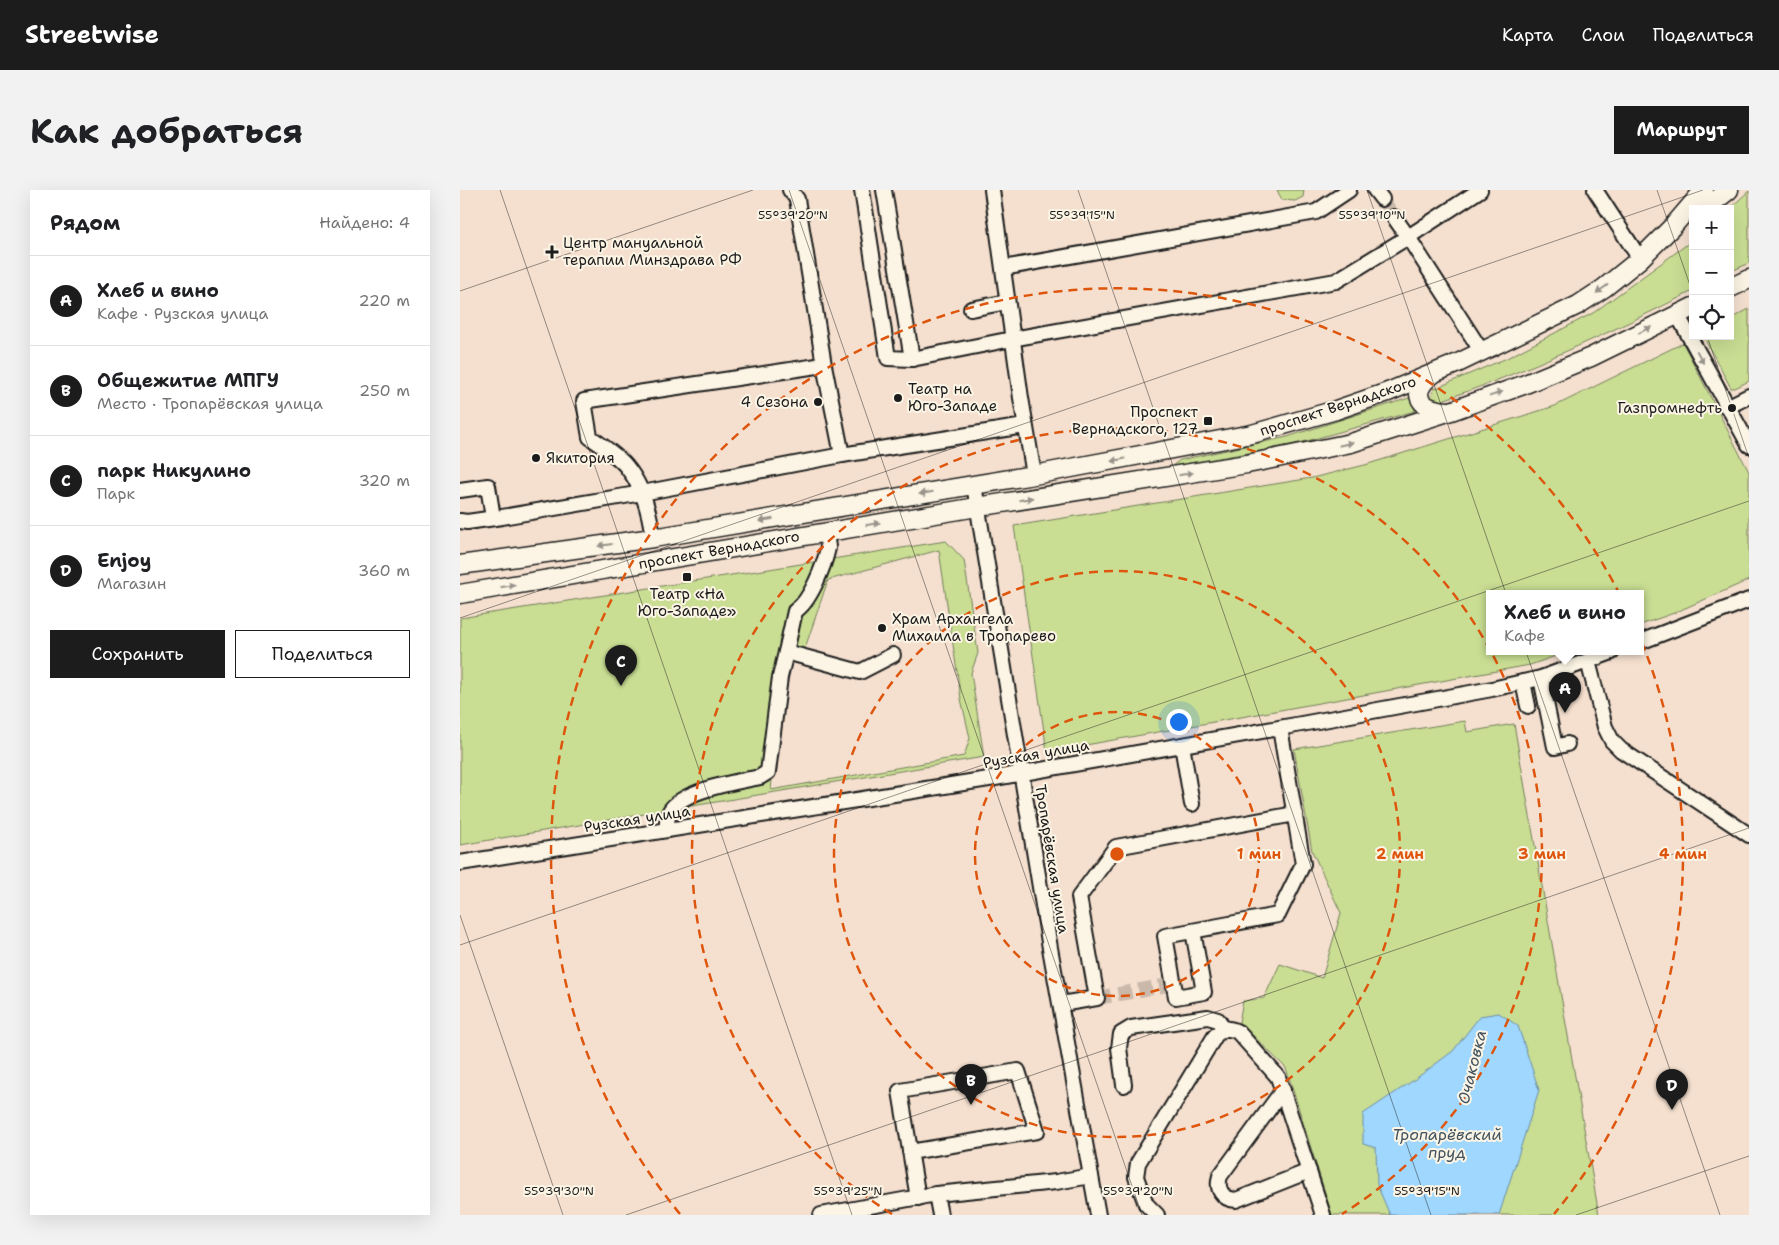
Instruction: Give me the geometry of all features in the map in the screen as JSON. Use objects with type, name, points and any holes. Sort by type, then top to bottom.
[{"type":"main road","name":"проспект Вернадского","points":[[460,565],[653,538],[974,485],[1252,434],[1388,392],[1482,352],[1578,305],[1604,288],[1640,259],[1674,225],[1704,190]]},
{"type":"main road","points":[[1710,205],[1729,190]]},
{"type":"main road","points":[[1640,259],[1689,221]]},
{"type":"main road","points":[[1734,286],[1749,279]]},
{"type":"main road","name":"проспект Вернадского","points":[[460,594],[825,532],[1247,464],[1351,443],[1451,411],[1591,357],[1685,311]]},
{"type":"main road","points":[[1435,372],[1420,387],[1419,394],[1422,402],[1437,411],[1451,411]]},
{"type":"street","points":[[790,190],[797,199],[824,365],[842,455]]},
{"type":"street","points":[[862,190],[888,358],[912,359],[1012,339],[1336,281],[1480,190]]},
{"type":"street","points":[[884,190],[912,359]]},
{"type":"street","points":[[992,190],[1012,339],[1034,475]]},
{"type":"street","points":[[1002,268],[1316,212],[1349,190]]},
{"type":"street","points":[[1595,190],[1640,259]]},
{"type":"street","points":[[1394,217],[1482,352]]},
{"type":"street","points":[[970,309],[1007,302]]},
{"type":"street","points":[[1685,311],[1727,407],[1749,445]]},
{"type":"street","points":[[653,538],[650,515],[642,493],[626,466],[590,436],[584,401],[824,365]]},
{"type":"street","points":[[1727,407],[1749,396]]},
{"type":"street","points":[[460,521],[467,522],[493,518],[642,493],[842,455],[1025,426]]},
{"type":"street","points":[[974,485],[977,507]]},
{"type":"street","points":[[460,490],[488,486],[493,518]]},
{"type":"street","name":"Тропарёвская улица","points":[[977,507],[1098,1215]]},
{"type":"street","points":[[666,830],[669,813],[676,802],[707,789],[760,777],[768,772],[780,677],[795,611],[803,606],[814,587],[828,546],[825,532]]},
{"type":"street","points":[[1644,640],[1749,600]]},
{"type":"street","points":[[786,652],[860,672],[893,655]]},
{"type":"street","name":"Рузская улица","points":[[460,864],[1021,773],[1280,728],[1541,678],[1604,655]]},
{"type":"street","points":[[1588,661],[1605,727],[1612,741],[1621,750],[1749,835]]},
{"type":"street","points":[[1541,678],[1555,746],[1567,744]]},
{"type":"street","points":[[1523,682],[1528,706]]},
{"type":"street","points":[[1193,931],[1204,992],[1176,997],[1165,936],[1278,915],[1304,864],[1280,728]]},
{"type":"street","points":[[1182,745],[1192,804]]},
{"type":"street","points":[[1061,1004],[1097,998],[1079,897],[1116,847],[1295,814]]},
{"type":"street","points":[[1124,1085],[1119,1048],[1121,1034],[1130,1028],[1208,1017],[1218,1020],[1224,1029]]},
{"type":"street","points":[[1157,1215],[1146,1204],[1136,1177],[1138,1163],[1215,1036],[1224,1029],[1231,1028],[1238,1032],[1278,1077],[1323,1215]]},
{"type":"street","points":[[910,1152],[1037,1131],[1018,1071],[900,1091],[910,1152],[918,1198]]},
{"type":"street","points":[[1283,1090],[1220,1176],[1218,1186],[1226,1198],[1236,1200],[1309,1172]]},
{"type":"street","points":[[821,1215],[843,1213],[936,1194],[1064,1181],[1091,1176]]},
{"type":"street","points":[[936,1194],[940,1215]]},
{"type":"green space","points":[[1277,190],[1304,190],[1303,197],[1295,201],[1282,200]]},
{"type":"green space","points":[[1749,191],[1749,263],[1734,270],[1734,205]]},
{"type":"green space","points":[[1689,243],[1689,293],[1599,337],[1503,378],[1437,402],[1431,397],[1434,389],[1507,358],[1593,313]]},
{"type":"green space","points":[[1749,309],[1749,381],[1731,388],[1705,340],[1734,340],[1734,317]]},
{"type":"green space","points":[[1683,343],[1749,472],[1749,580],[1674,613],[1644,624],[1644,590],[1486,590],[1486,655],[1558,655],[1530,665],[1047,752],[1014,526],[1312,478],[1365,465],[1555,406]]},
{"type":"green space","points":[[1412,397],[1415,411],[1289,446],[1172,466],[1180,460],[1287,437]]},
{"type":"green space","points":[[946,541],[964,560],[978,653],[971,673],[984,757],[460,845],[460,618]],"holes":[[[939,550],[961,699],[970,738],[964,756],[771,790],[776,741],[781,733],[778,725],[785,666],[801,660],[828,580]]]},
{"type":"green space","points":[[1465,721],[1467,732],[1514,724],[1599,1215],[1332,1215],[1286,1068],[1239,1022],[1243,1001],[1264,998],[1280,964],[1322,978],[1341,913],[1312,851],[1294,749]]},
{"type":"water","name":"Тропарёвский пруд","points":[[1499,1013],[1518,1026],[1539,1090],[1499,1215],[1390,1215],[1377,1185],[1376,1148],[1363,1144],[1363,1114],[1453,1051],[1480,1016]]},
{"type":"tunnel","points":[[1382,199],[1394,217]]},
{"type":"tunnel","points":[[1097,998],[1174,984]]},
{"type":"place","name":"Центр мануальной терапии Минздрава РФ","points":[[552,252]]},
{"type":"place","name":"Театр на Юго-Западе","points":[[898,398]]},
{"type":"place","name":"4 Сезона","points":[[818,402]]},
{"type":"place","name":"Газпромнефть","points":[[1732,408]]},
{"type":"place","name":"Проспект Вернадского, 127","points":[[1208,421]]},
{"type":"place","name":"Якитория","points":[[536,458]]},
{"type":"place","name":"Театр «На Юго-Западе»","points":[[687,577]]},
{"type":"place","name":"Храм Архангела Михаила в Тропарево","points":[[882,628]]},
{"type":"place","name":"парк Никулино","points":[[621,686]]},
{"type":"place","name":"Хлеб и вино","points":[[1565,713]]},
{"type":"place","name":"Общежитие МПГУ","points":[[971,1105]]},
{"type":"place","name":"Enjoy","points":[[1672,1110]]},
{"type":"water label","name":"Очаковка","points":[[1472,1067]]}]
